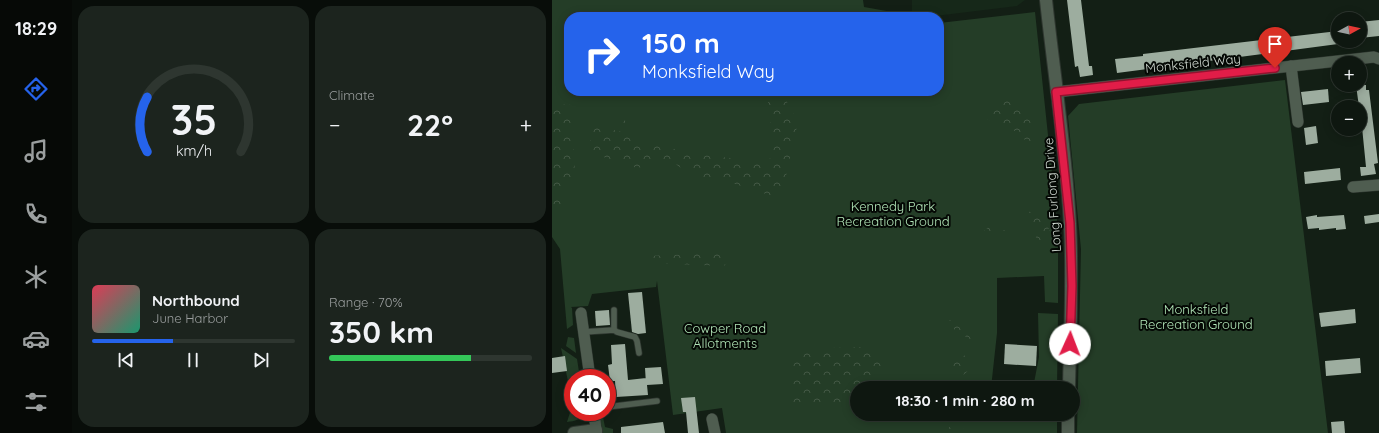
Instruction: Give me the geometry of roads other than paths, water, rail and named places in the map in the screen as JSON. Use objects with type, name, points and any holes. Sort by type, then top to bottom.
[{"type":"street","name":"Long Furlong Drive","points":[[1046,0],[1070,223],[1072,286],[1069,381]]},
{"type":"street","name":"Monksfield Way","points":[[1056,92],[1374,56],[1379,59]]},
{"type":"street","points":[[1291,66],[1298,122]]},
{"type":"street","points":[[1353,188],[1379,185]]},
{"type":"street","points":[[581,313],[589,369]]},
{"type":"street","points":[[712,419],[715,433]]},
{"type":"street","points":[[574,433],[596,432],[595,421]]},
{"type":"street","points":[[1068,421],[1068,433]]},
{"type":"lane","points":[[614,310],[614,330]]},
{"type":"lane","points":[[583,332],[614,330],[635,337],[639,353]]},
{"type":"lane","points":[[616,406],[657,401]]},
{"type":"park label","name":"Kennedy Park Recreation Ground","points":[[893,214]]},
{"type":"park label","name":"Monksfield Recreation Ground","points":[[1196,316]]},
{"type":"park label","name":"Cowper Road Allotments","points":[[725,336]]}]
